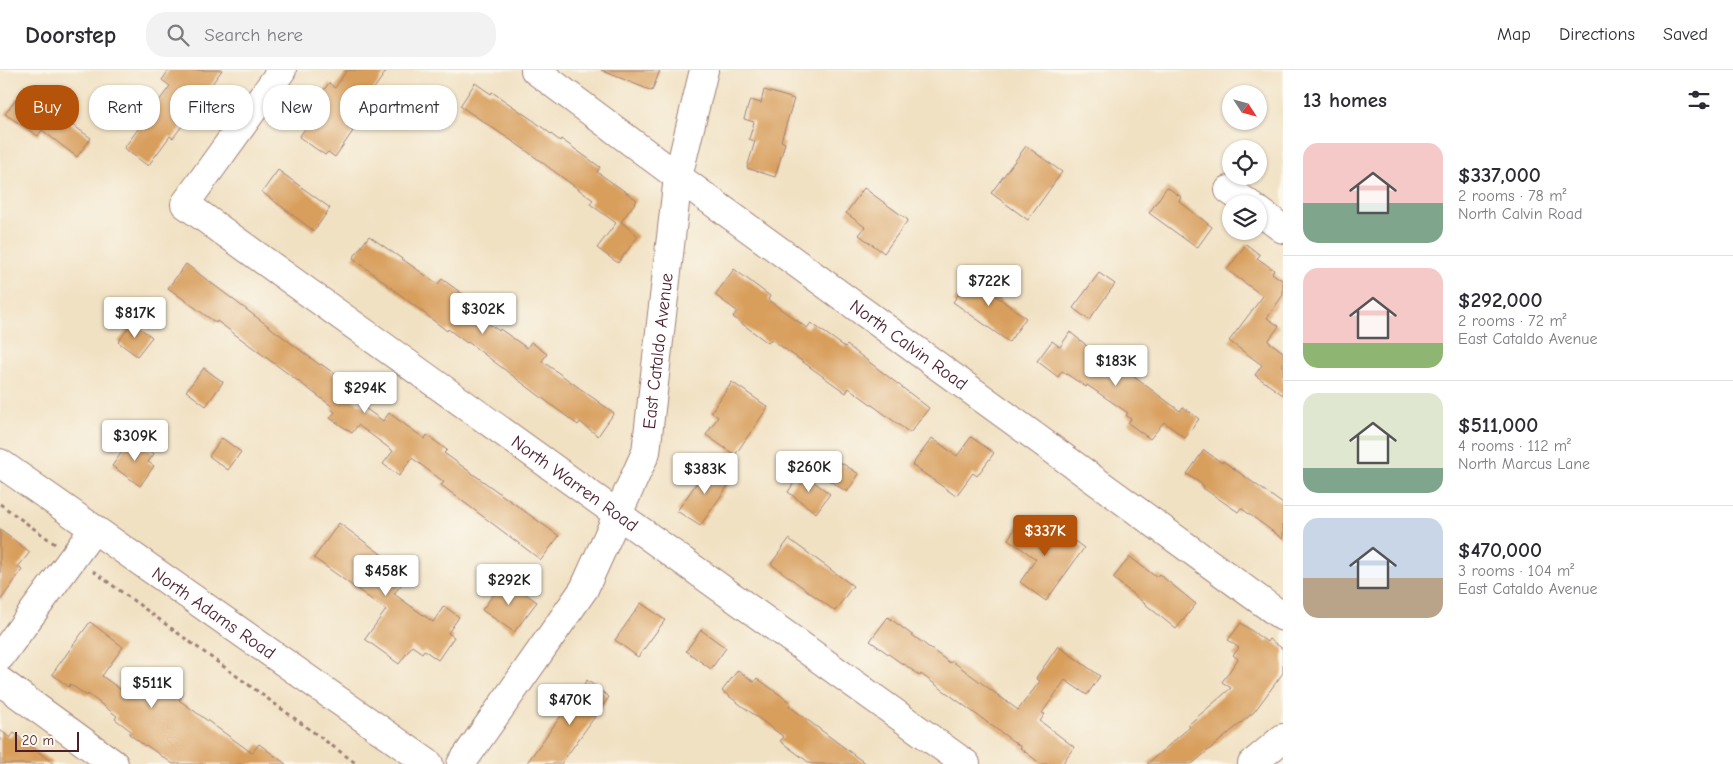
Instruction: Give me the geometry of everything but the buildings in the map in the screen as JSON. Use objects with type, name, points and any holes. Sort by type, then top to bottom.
[{"type":"street","name":"North Warren Road","points":[[282,70],[185,204],[966,764]]},
{"type":"street","name":"North Calvin Road","points":[[535,70],[678,177],[1283,617]]},
{"type":"street","name":"East Cataldo Avenue","points":[[462,764],[584,589],[646,452],[678,177],[704,70]]},
{"type":"street","points":[[1267,217],[1283,229]]},
{"type":"street","name":"North Adams Road","points":[[0,463],[429,764]]},
{"type":"street","points":[[0,657],[94,529]]},
{"type":"street","points":[[0,680],[114,764]]},
{"type":"street","points":[[1252,764],[1283,738]]},
{"type":"path","points":[[0,504],[55,544],[63,546]]},
{"type":"path","points":[[91,565],[94,572],[357,764]]}]
